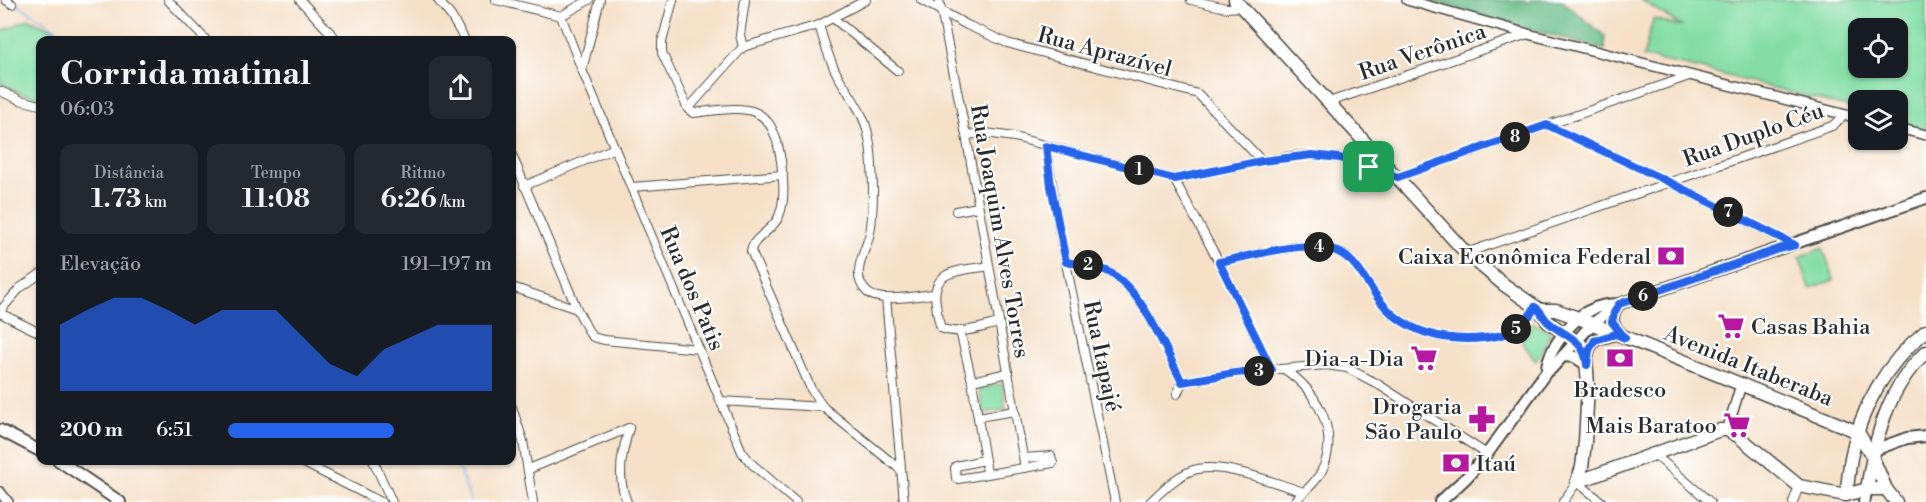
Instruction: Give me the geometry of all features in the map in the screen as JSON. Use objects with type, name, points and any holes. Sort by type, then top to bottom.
[{"type":"main road","points":[[1238,4],[1466,253],[1498,280],[1538,308],[1548,322],[1576,341],[1584,350],[1587,365]]},
{"type":"main road","points":[[1440,502],[1467,477],[1487,454],[1547,371],[1592,324],[1619,304],[1926,198]]},
{"type":"main road","points":[[1547,371],[1548,360],[1564,333],[1578,318],[1590,310],[1608,304],[1619,304]]},
{"type":"main road","points":[[1577,482],[1582,467],[1585,442],[1589,350],[1595,340],[1620,336],[1612,322],[1619,304]]},
{"type":"main road","name":"Avenida Itaberaba","points":[[1538,308],[1556,310],[1578,318],[1858,432]]},
{"type":"main road","points":[[1845,498],[1851,457],[1858,432],[1874,395],[1892,364],[1926,331]]},
{"type":"main road","points":[[1864,502],[1881,424],[1900,383],[1926,352]]},
{"type":"main road","points":[[1563,356],[1575,357],[1587,365]]},
{"type":"main road","points":[[1881,424],[1891,435],[1907,438],[1926,436]]},
{"type":"main road","points":[[0,430],[36,449]]},
{"type":"main road","points":[[1577,482],[1720,430],[1727,430],[1738,436],[1799,486],[1845,498],[1867,489],[1886,489]]},
{"type":"main road","points":[[1858,432],[1873,453],[1886,489],[1896,502]]},
{"type":"main road","points":[[1873,453],[1907,438]]},
{"type":"main road","points":[[65,465],[120,502]]},
{"type":"street","points":[[168,0],[202,36]]},
{"type":"street","points":[[300,0],[333,36]]},
{"type":"street","points":[[438,0],[463,36]]},
{"type":"street","points":[[496,0],[561,16],[589,0]]},
{"type":"street","points":[[582,70],[600,0]]},
{"type":"street","points":[[673,0],[662,42],[662,53],[688,110],[693,113],[725,109],[756,112],[764,117],[775,133],[783,175],[779,218],[754,244],[751,252],[811,389],[824,407],[901,470]]},
{"type":"street","points":[[743,47],[740,35],[745,0]]},
{"type":"street","points":[[688,110],[743,47],[819,25],[866,0]]},
{"type":"street","name":"Rua Aprazível","points":[[921,0],[1007,43],[1198,94],[1262,161]]},
{"type":"street","name":"Rua Joaquim Alves Torres","points":[[939,0],[966,135],[1025,468]]},
{"type":"street","points":[[1191,0],[1226,8],[1238,4]]},
{"type":"street","points":[[1407,0],[1528,34],[1848,116]]},
{"type":"street","name":"Rua dos Patis","points":[[561,16],[747,459],[796,502]]},
{"type":"street","points":[[833,18],[898,70]]},
{"type":"street","points":[[819,25],[830,60],[859,107],[866,124],[873,197],[869,237],[859,263],[859,274],[863,286],[873,296],[885,298],[934,294]]},
{"type":"street","name":"Rua Verônica","points":[[1329,102],[1528,34]]},
{"type":"street","points":[[966,135],[1001,134],[1174,179],[1262,161],[1312,155],[1340,158],[1398,177],[1689,75]]},
{"type":"street","points":[[0,91],[36,104]]},
{"type":"street","name":"Rua Duplo Céu","points":[[1466,253],[1832,126],[1845,115]]},
{"type":"street","points":[[1547,125],[1671,183],[1795,245]]},
{"type":"street","points":[[1908,130],[1926,135]]},
{"type":"street","name":"Rua Itapajé","points":[[1046,146],[1051,186],[1115,502]]},
{"type":"street","points":[[524,186],[615,148]]},
{"type":"street","points":[[1369,167],[1377,154]]},
{"type":"street","points":[[516,165],[577,309],[590,334],[597,338],[699,349]]},
{"type":"street","points":[[632,187],[783,175]]},
{"type":"street","points":[[1174,179],[1219,262],[1272,370]]},
{"type":"street","points":[[956,211],[978,207]]},
{"type":"street","points":[[1219,262],[1287,249],[1328,248],[1350,259],[1359,268],[1381,302],[1401,320],[1416,330],[1454,339],[1488,338],[1510,332],[1528,320],[1538,308]]},
{"type":"street","points":[[1066,262],[1095,266],[1107,271],[1128,288],[1146,312],[1182,382]]},
{"type":"street","points":[[989,266],[947,274],[940,279],[934,294],[941,327],[949,331],[999,323]]},
{"type":"street","points":[[36,277],[20,288],[0,312],[36,331]]},
{"type":"street","points":[[516,287],[577,309]]},
{"type":"street","points":[[885,298],[904,502]]},
{"type":"street","points":[[960,331],[972,381],[987,473]]},
{"type":"street","points":[[1182,382],[1235,373],[1326,365],[1347,368],[1376,383],[1487,454]]},
{"type":"street","points":[[1284,369],[1318,404],[1325,418],[1329,435],[1328,452],[1323,468],[1314,482],[1294,502]]},
{"type":"street","points":[[972,381],[1008,373]]},
{"type":"street","points":[[1177,393],[1182,382]]},
{"type":"street","points":[[1727,430],[1741,384]]},
{"type":"street","points":[[721,401],[824,407]]},
{"type":"street","points":[[978,417],[1015,411]]},
{"type":"street","points":[[516,419],[529,469],[533,502]]},
{"type":"street","points":[[529,469],[629,428],[621,459],[620,475],[622,490],[627,502]]},
{"type":"street","points":[[1654,454],[1710,502]]},
{"type":"street","points":[[984,460],[956,466],[956,478],[1053,463],[1051,456],[1024,458]]},
{"type":"street","points":[[308,465],[381,502]]},
{"type":"street","points":[[375,465],[392,502]]},
{"type":"street","points":[[1150,502],[1182,475],[1200,468],[1213,467],[1304,492]]},
{"type":"street","points":[[1563,502],[1577,482],[1602,502]]},
{"type":"street","points":[[1793,502],[1799,486]]},
{"type":"street","points":[[0,492],[8,502]]},
{"type":"green space","points":[[1424,0],[1525,0],[1528,3],[1531,0],[1561,0],[1605,36],[1605,50]]},
{"type":"green space","points":[[1641,0],[1926,0],[1926,130],[1908,125],[1908,90],[1848,90],[1848,107],[1697,68],[1643,57],[1653,19],[1683,27]]},
{"type":"green space","points":[[29,19],[64,36],[36,36],[36,97],[18,92],[0,83],[0,32]]},
{"type":"green space","points":[[1823,248],[1834,280],[1810,288],[1799,257]]},
{"type":"green space","points":[[1533,323],[1551,333],[1536,361],[1522,342]]},
{"type":"green space","points":[[1002,384],[1006,410],[983,413],[979,388]]},
{"type":"waterway","points":[[15,3],[65,36]]},
{"type":"waterway","points":[[458,465],[471,502]]},
{"type":"place","name":"Caixa Econômica Federal","points":[[1671,256]]},
{"type":"place","name":"Casas Bahia","points":[[1731,326]]},
{"type":"place","name":"Dia-a-Dia","points":[[1424,358]]},
{"type":"place","name":"Bradesco","points":[[1620,358]]},
{"type":"place","name":"Drogaria São Paulo","points":[[1482,419]]},
{"type":"place","name":"Mais Baratoo","points":[[1737,425]]},
{"type":"place","name":"Itaú","points":[[1456,463]]},
{"type":"route","points":[[1547,125],[1671,183],[1795,245],[1619,304],[1612,322],[1625,338],[1616,334],[1595,340],[1589,350],[1587,365],[1581,345],[1548,322],[1540,310],[1535,307],[1524,324],[1504,335],[1469,340],[1434,336],[1416,330],[1381,302],[1359,268],[1350,259],[1328,248],[1287,249],[1219,262],[1272,370],[1235,373],[1182,382],[1146,312],[1128,288],[1107,271],[1095,266],[1066,262],[1051,186],[1046,146],[1174,179],[1293,156],[1312,155],[1340,158],[1369,167],[1398,177],[1547,125]]}]
